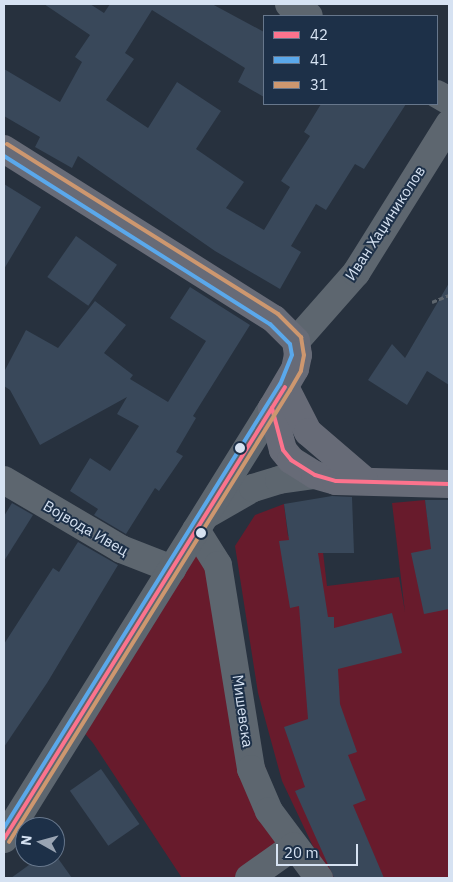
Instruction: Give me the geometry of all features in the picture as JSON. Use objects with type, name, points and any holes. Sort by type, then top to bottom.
[{"type":"main road","points":[[4,150],[274,319],[296,341],[298,355],[295,369],[278,397],[283,450],[291,460],[315,475],[336,480],[449,484]]},
{"type":"main road","points":[[278,397],[308,432],[364,480]]},
{"type":"street","points":[[289,4],[307,15]]},
{"type":"street","points":[[438,95],[449,101]]},
{"type":"street","name":"Иван Хаџиниколов","points":[[296,341],[356,273],[449,124]]},
{"type":"street","points":[[4,839],[278,397]]},
{"type":"street","points":[[200,523],[253,488],[279,480],[315,475]]},
{"type":"street","name":"Војвода Ивец","points":[[4,480],[121,550],[172,568]]},
{"type":"street","name":"Мишевска","points":[[200,523],[218,566],[251,769],[269,811],[319,878]]},
{"type":"street","points":[[249,878],[294,846]]},
{"type":"path","points":[[432,302],[449,295]]},
{"type":"shaded area","points":[[425,500],[430,536],[449,533],[449,878],[328,878],[282,781],[258,693],[235,546],[255,515],[284,504],[288,536],[321,535],[327,586],[399,577],[405,612],[392,503]]},
{"type":"shaded area","points":[[196,530],[242,704],[294,846],[249,878],[182,878],[93,743],[76,723]]},
{"type":"building","points":[[44,4],[90,4],[104,13],[110,4],[212,4],[263,31],[263,96],[238,82],[245,68],[152,10],[125,53],[134,59],[106,100],[148,128],[177,82],[221,111],[196,149],[244,182],[226,208],[264,230],[290,187],[281,181],[310,136],[304,132],[320,105],[405,105],[364,169],[355,164],[326,210],[316,204],[291,246],[301,252],[280,289],[215,251],[78,156],[72,168],[35,147],[40,137],[4,116],[4,69],[60,102],[82,62],[75,57],[90,35]]},
{"type":"building","points":[[4,184],[41,207],[4,269]]},
{"type":"building","points":[[76,236],[117,265],[88,306],[47,277]]},
{"type":"building","points":[[449,283],[449,385],[427,371],[407,405],[368,380],[392,344],[405,358]]},
{"type":"building","points":[[190,287],[250,325],[193,416],[196,418],[176,452],[183,456],[159,491],[155,488],[126,534],[94,515],[98,509],[70,491],[90,458],[110,471],[139,426],[117,414],[127,397],[40,445],[10,390],[4,386],[4,372],[26,330],[58,348],[95,301],[126,325],[104,353],[133,375],[130,379],[168,402],[206,341],[170,318]]},
{"type":"building","points":[[332,496],[352,497],[354,553],[318,553],[328,617],[334,617],[334,628],[392,613],[402,653],[338,669],[340,704],[357,752],[348,755],[366,800],[353,805],[384,878],[334,878],[295,791],[305,787],[284,727],[308,719],[299,606],[290,608],[279,541],[289,540],[284,504]]},
{"type":"building","points":[[425,500],[449,500],[449,609],[424,614],[411,553],[431,549]]},
{"type":"building","points":[[12,503],[33,515],[4,561],[4,516]]},
{"type":"building","points":[[78,542],[118,565],[47,683],[4,747],[4,644],[53,568],[59,572]]},
{"type":"building","points":[[101,769],[139,824],[108,846],[70,791]]},
{"type":"building","points":[[26,867],[64,867],[72,878],[11,878]]},
{"type":"transit line","name":"31","points":[[7,144],[278,314],[301,337],[304,355],[301,371],[290,390],[9,842]]},
{"type":"transit line","name":"41","points":[[4,156],[270,324],[290,344],[292,355],[280,384],[4,828]]},
{"type":"transit line","name":"42","points":[[4,839],[285,387]]},
{"type":"transit line","name":"42","points":[[272,408],[283,450],[291,460],[315,475],[336,481],[449,484]]}]
